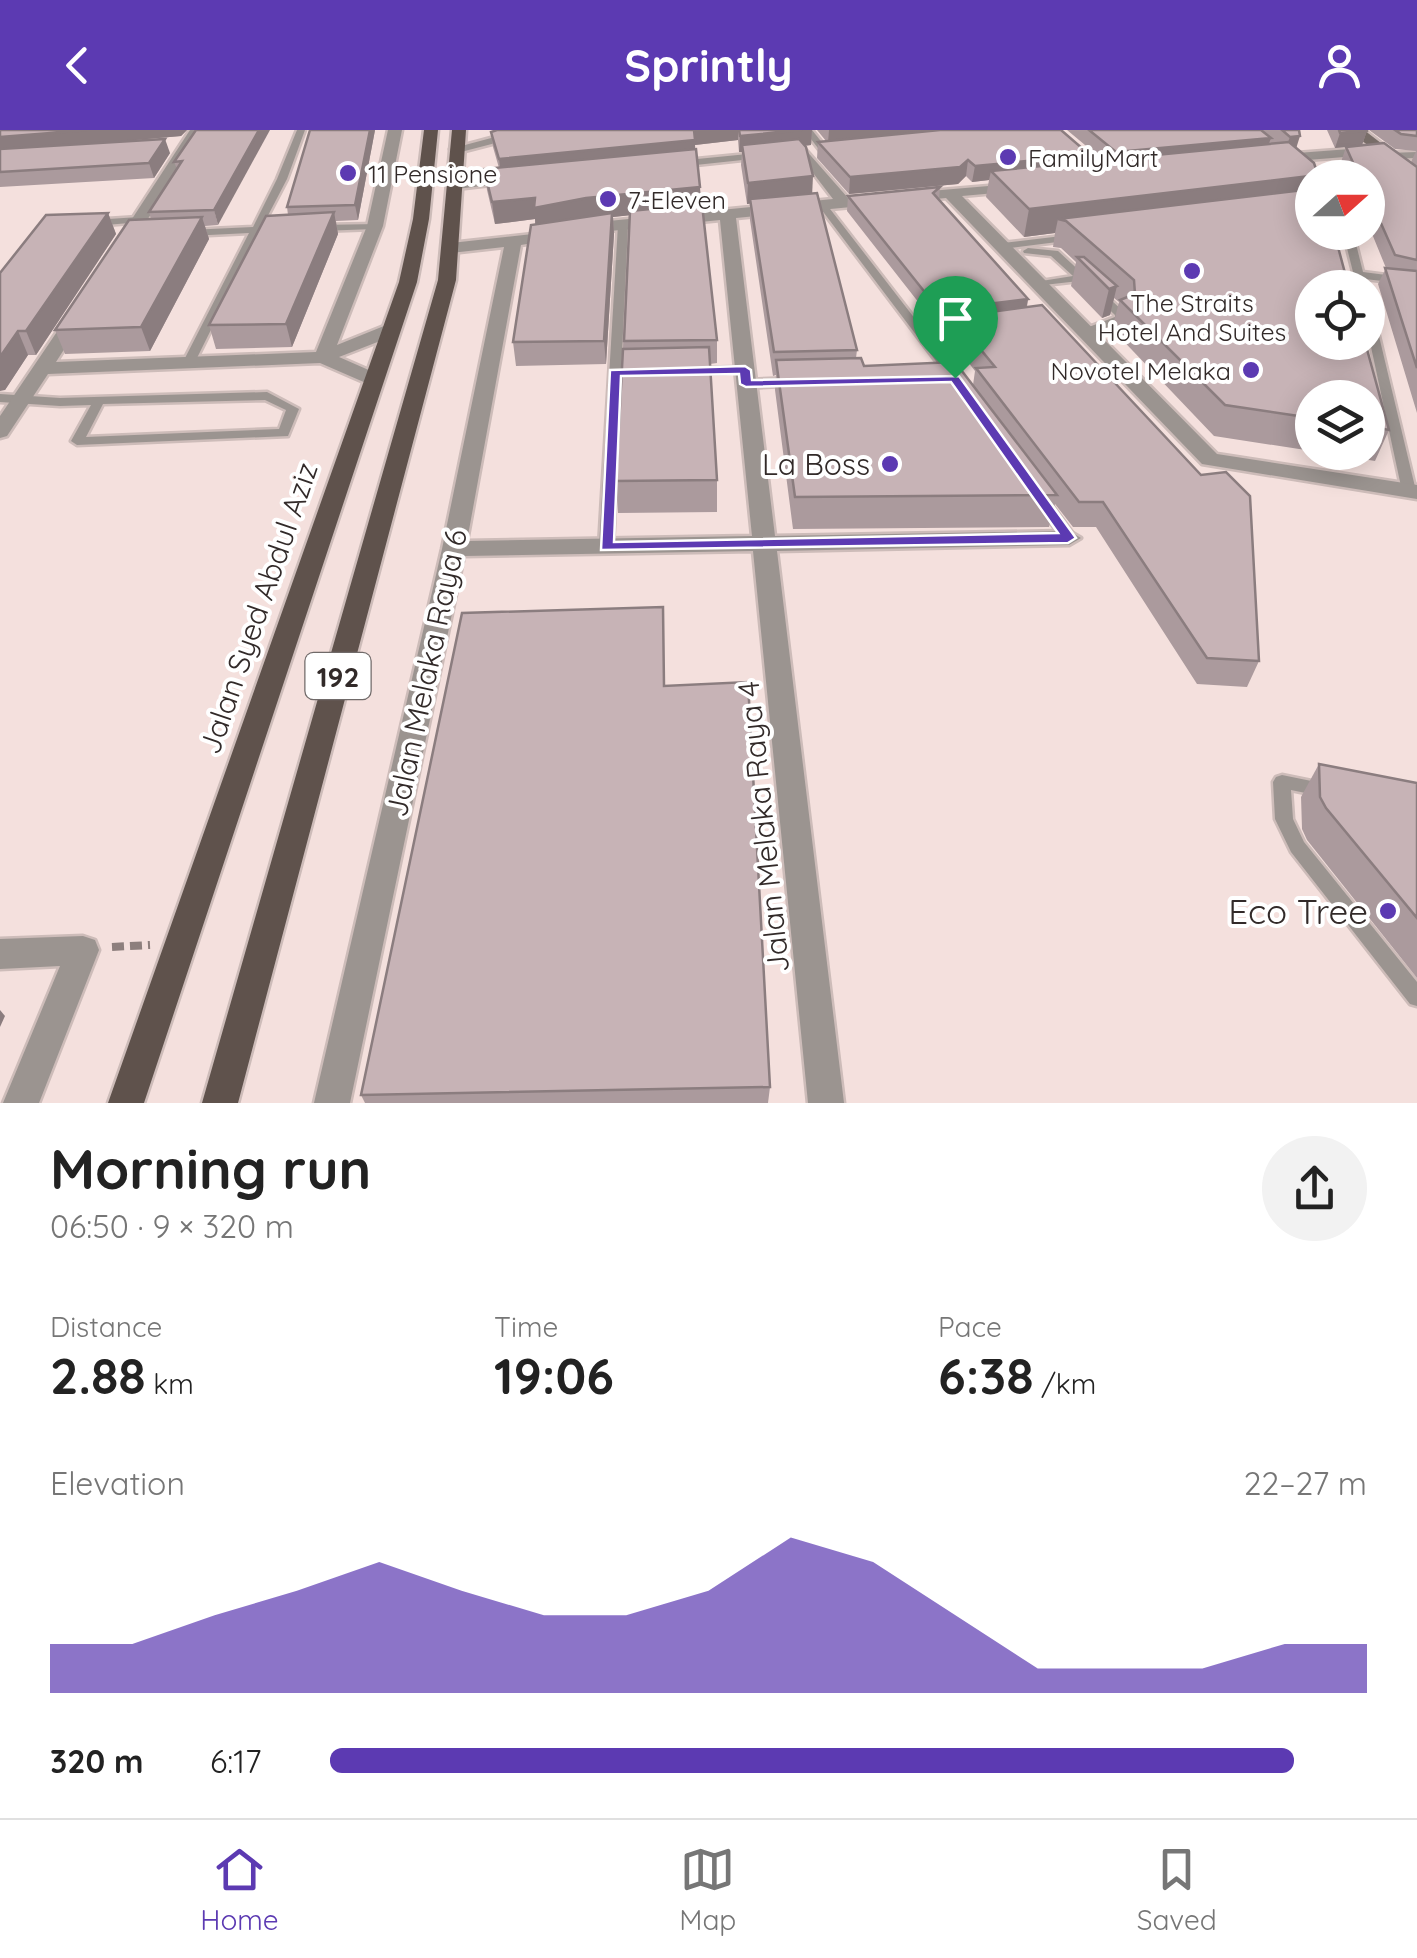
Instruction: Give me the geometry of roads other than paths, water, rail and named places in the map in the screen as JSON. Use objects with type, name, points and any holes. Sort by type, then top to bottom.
[{"type":"main road","name":"Jalan Syed Abdul Aziz","points":[[126,1103],[391,330],[416,248],[430,130]]},
{"type":"main road","name":"192","points":[[220,1103],[435,326],[452,242],[459,130]]},
{"type":"main road","points":[[1354,130],[1417,178]]},
{"type":"street","points":[[323,357],[374,226],[395,130]]},
{"type":"street","points":[[456,148],[539,130]]},
{"type":"street","points":[[168,146],[192,137]]},
{"type":"street","points":[[107,268],[138,230],[192,137]]},
{"type":"street","points":[[804,152],[845,205]]},
{"type":"street","points":[[1262,152],[1286,163],[1384,153]]},
{"type":"street","points":[[452,242],[560,224],[588,228],[623,226],[1028,185]]},
{"type":"street","points":[[950,193],[1040,284],[1061,317],[1085,332],[1210,459],[1413,492]]},
{"type":"street","name":"Jalan Melaka Raya 4","points":[[728,216],[826,1103]]},
{"type":"street","points":[[452,242],[512,242],[562,236],[588,228]]},
{"type":"street","name":"Jalan Melaka Raya 6","points":[[332,1103],[454,549],[512,242]]},
{"type":"street","points":[[0,432],[11,399],[42,368],[86,302]]},
{"type":"street","points":[[42,368],[323,357],[391,330]]},
{"type":"street","points":[[323,357],[373,379]]},
{"type":"street","points":[[454,549],[1068,538]]},
{"type":"street","points":[[0,954],[83,950],[20,1103]]},
{"type":"lane","points":[[189,362],[300,130]]},
{"type":"lane","points":[[808,130],[824,150]]},
{"type":"lane","points":[[785,154],[843,148]]},
{"type":"lane","points":[[1384,153],[1417,155]]},
{"type":"lane","points":[[669,165],[765,156]]},
{"type":"lane","points":[[456,186],[514,180]]},
{"type":"lane","points":[[824,207],[966,394]]},
{"type":"lane","points":[[82,224],[138,230]]},
{"type":"lane","points":[[315,228],[374,226]]},
{"type":"lane","points":[[606,547],[623,226]]},
{"type":"lane","points":[[183,233],[275,230]]},
{"type":"lane","points":[[1006,249],[1081,236]]},
{"type":"lane","points":[[1006,249],[1054,253],[1120,319],[1085,332]]},
{"type":"lane","points":[[1040,284],[1082,278]]},
{"type":"lane","points":[[1385,281],[1417,282]]},
{"type":"lane","points":[[924,337],[979,329]]},
{"type":"lane","points":[[1380,360],[1413,492]]},
{"type":"lane","points":[[670,371],[803,382]]},
{"type":"lane","points":[[614,372],[633,372]]},
{"type":"lane","points":[[936,379],[955,378]]},
{"type":"lane","points":[[11,399],[99,401],[267,396],[293,409],[284,434],[77,442],[99,401]]},
{"type":"lane","points":[[1034,490],[1068,538]]},
{"type":"lane","points":[[1340,794],[1282,782],[1284,818],[1298,847],[1417,997]]},
{"type":"place","name":"FamilyMart","points":[[1008,157]]},
{"type":"place","name":"11 Pensione","points":[[348,173]]},
{"type":"place","name":"7-Eleven","points":[[608,199]]},
{"type":"place","name":"The Straits Hotel And Suites","points":[[1192,271]]},
{"type":"place","name":"Novotel Melaka","points":[[1251,370]]},
{"type":"place","name":"La Boss","points":[[890,464]]},
{"type":"place","name":"Eco Tree","points":[[1388,911]]}]
